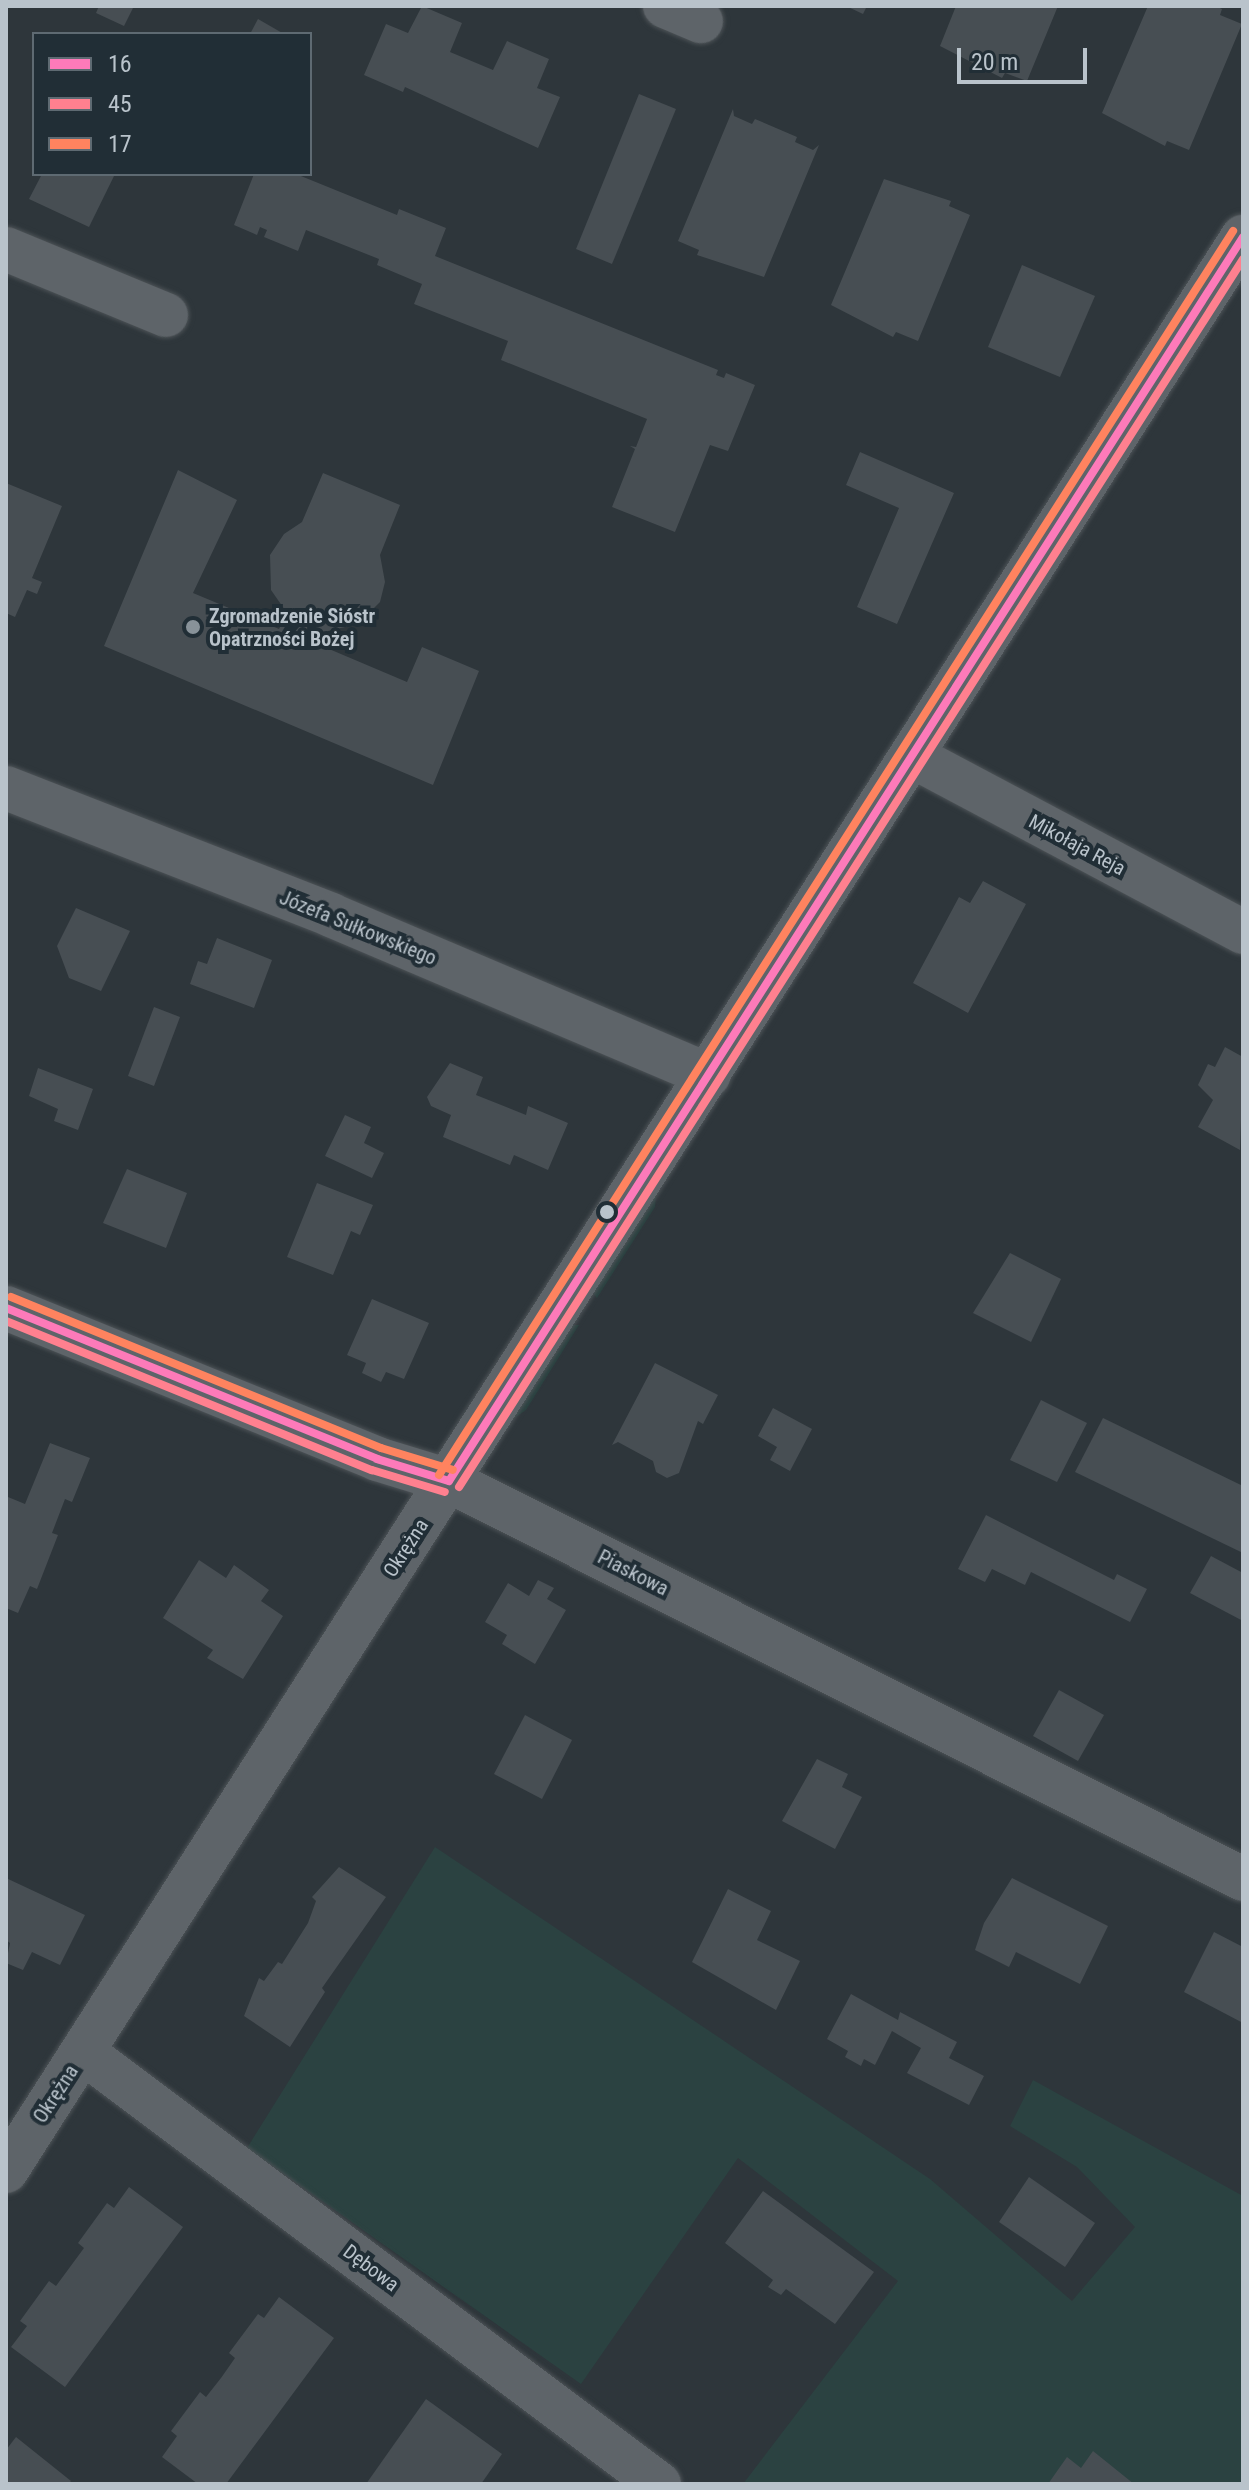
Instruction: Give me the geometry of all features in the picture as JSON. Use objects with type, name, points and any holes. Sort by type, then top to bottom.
[{"type":"street","name":"Okrężna","points":[[6,2171],[1243,237]]},
{"type":"street","points":[[6,249],[166,315]]},
{"type":"street","name":"Mikołaja Reja","points":[[912,756],[1243,932]]},
{"type":"street","name":"Józefa Sułkowskiego","points":[[6,788],[331,915],[708,1075]]},
{"type":"street","name":"Piaskowa","points":[[6,1308],[377,1459],[449,1481],[1243,1879]]},
{"type":"street","name":"Dębowa","points":[[83,2052],[659,2484]]},
{"type":"green space","points":[[657,1187],[655,1207],[597,1298],[592,1292]]},
{"type":"green space","points":[[571,1325],[579,1325],[526,1410],[510,1421]]},
{"type":"green space","points":[[435,1847],[930,2179],[1072,2301],[1135,2227],[1077,2167],[1010,2126],[1033,2080],[1243,2196],[1243,2484],[743,2484],[898,2281],[738,2158],[581,2384],[247,2148]]},
{"type":"building","points":[[99,6],[134,6],[124,26],[96,13]]},
{"type":"building","points":[[422,6],[462,23],[450,52],[493,70],[507,41],[549,59],[537,88],[560,97],[538,148],[405,87],[403,92],[364,75],[386,24],[408,33]]},
{"type":"building","points":[[846,6],[867,6],[863,14]]},
{"type":"building","points":[[956,6],[1058,6],[1027,81],[1005,73],[1002,78],[940,46]]},
{"type":"building","points":[[1148,6],[1215,6],[1222,9],[1220,15],[1242,24],[1189,150],[1167,141],[1165,146],[1102,113]]},
{"type":"building","points":[[258,19],[281,32],[251,32]]},
{"type":"building","points":[[639,94],[676,109],[612,264],[576,249]]},
{"type":"building","points":[[733,109],[734,116],[752,124],[755,119],[797,137],[795,142],[813,150],[819,145],[764,277],[697,255],[699,250],[678,241]]},
{"type":"building","points":[[41,176],[114,176],[89,227],[29,199]]},
{"type":"building","points":[[253,176],[301,176],[397,215],[399,209],[446,228],[435,256],[718,370],[716,375],[724,378],[726,373],[755,385],[728,451],[710,445],[675,532],[612,507],[635,449],[630,446],[636,447],[647,419],[501,360],[508,341],[414,304],[422,284],[377,265],[379,259],[306,230],[298,251],[264,237],[267,230],[260,227],[257,235],[234,225]]},
{"type":"building","points":[[884,179],[951,201],[949,206],[970,215],[918,341],[896,332],[893,337],[831,305]]},
{"type":"building","points":[[1022,265],[1095,296],[1060,377],[988,347]]},
{"type":"building","points":[[860,452],[954,493],[897,624],[857,607],[899,508],[846,485]]},
{"type":"building","name":"Zgromadzenie Sióstr Opatrzności Bożej","points":[[178,470],[237,500],[193,593],[279,629],[287,613],[271,590],[270,555],[284,534],[302,522],[323,473],[400,505],[380,555],[385,582],[380,602],[358,624],[328,631],[322,646],[407,682],[422,647],[479,671],[433,785],[104,646]]},
{"type":"building","points":[[6,483],[62,506],[32,578],[42,582],[37,594],[27,590],[15,617],[6,613]]},
{"type":"building","points":[[983,881],[1026,904],[968,1013],[913,983],[959,897],[970,903]]},
{"type":"building","points":[[76,908],[130,931],[101,991],[69,978],[57,946]]},
{"type":"building","points":[[217,938],[272,960],[254,1008],[190,984],[198,961],[207,964]]},
{"type":"building","points":[[154,1007],[180,1017],[154,1086],[128,1076]]},
{"type":"building","points":[[1225,1047],[1243,1057],[1240,1150],[1198,1127],[1213,1100],[1198,1085],[1208,1064],[1215,1067]]},
{"type":"building","points":[[450,1063],[483,1077],[476,1095],[526,1115],[528,1106],[568,1123],[548,1170],[514,1155],[510,1165],[443,1137],[451,1115],[431,1106],[427,1097]]},
{"type":"building","points":[[38,1068],[93,1089],[78,1130],[54,1121],[58,1109],[29,1096]]},
{"type":"building","points":[[345,1115],[371,1127],[364,1143],[384,1153],[372,1178],[325,1156]]},
{"type":"building","points":[[127,1169],[187,1193],[166,1248],[103,1223]]},
{"type":"building","points":[[317,1183],[373,1205],[360,1235],[351,1231],[333,1275],[287,1257]]},
{"type":"building","points":[[1010,1253],[1061,1279],[1031,1342],[973,1313]]},
{"type":"building","points":[[372,1299],[429,1323],[404,1379],[386,1372],[381,1382],[362,1373],[366,1363],[347,1355]]},
{"type":"building","points":[[655,1363],[718,1395],[703,1424],[698,1421],[679,1473],[667,1478],[656,1472],[653,1461],[618,1442],[612,1445]]},
{"type":"building","points":[[1041,1400],[1087,1423],[1057,1482],[1010,1460]]},
{"type":"building","points":[[773,1408],[812,1429],[790,1471],[770,1460],[777,1447],[758,1436]]},
{"type":"building","points":[[1103,1418],[1243,1486],[1243,1553],[1075,1472]]},
{"type":"building","points":[[50,1443],[90,1458],[72,1502],[65,1499],[52,1533],[58,1535],[37,1589],[30,1586],[18,1613],[6,1608],[6,1502],[8,1497],[25,1504]]},
{"type":"building","points":[[986,1515],[1114,1580],[1117,1574],[1147,1589],[1130,1622],[1031,1572],[1025,1585],[992,1569],[985,1582],[958,1569]]},
{"type":"building","points":[[1211,1556],[1243,1573],[1243,1621],[1190,1593]]},
{"type":"building","points":[[199,1560],[226,1578],[234,1565],[269,1590],[261,1601],[283,1616],[243,1679],[207,1658],[213,1650],[163,1618]]},
{"type":"building","points":[[538,1580],[554,1588],[547,1599],[566,1610],[535,1664],[502,1644],[507,1635],[485,1622],[508,1583],[529,1596]]},
{"type":"building","points":[[1059,1690],[1104,1715],[1078,1761],[1033,1736]]},
{"type":"building","points":[[525,1715],[572,1740],[542,1799],[494,1774]]},
{"type":"building","points":[[817,1759],[848,1774],[842,1787],[862,1797],[835,1849],[782,1821]]},
{"type":"building","points":[[339,1867],[386,1897],[322,1988],[325,1992],[290,2047],[244,2016],[259,1978],[264,1981],[278,1962],[282,1964],[308,1923],[316,1901],[312,1897]]},
{"type":"building","points":[[6,1878],[85,1915],[60,1965],[32,1952],[23,1970],[6,1963],[10,1943],[6,1940]]},
{"type":"building","points":[[1012,1878],[1108,1926],[1080,1984],[1016,1952],[1009,1967],[975,1950],[984,1923]]},
{"type":"building","points":[[728,1889],[771,1911],[757,1940],[800,1961],[776,2010],[692,1962]]},
{"type":"building","points":[[1214,1932],[1243,1947],[1243,2023],[1184,1992]]},
{"type":"building","points":[[851,1994],[898,2020],[900,2012],[957,2042],[949,2058],[984,2076],[969,2105],[907,2073],[921,2048],[892,2031],[875,2065],[864,2059],[861,2066],[845,2057],[848,2051],[827,2039]]},
{"type":"building","points":[[1029,2177],[1095,2223],[1065,2267],[999,2222]]},
{"type":"building","points":[[129,2187],[183,2227],[65,2387],[11,2347],[27,2326],[20,2321],[49,2281],[56,2286],[84,2248],[78,2243],[107,2203],[114,2208]]},
{"type":"building","points":[[763,2191],[874,2272],[835,2324],[786,2289],[781,2295],[768,2287],[773,2280],[725,2243]]},
{"type":"building","points":[[279,2297],[334,2338],[226,2484],[198,2484],[162,2457],[177,2436],[171,2431],[200,2392],[206,2397],[235,2358],[229,2353],[258,2314],[264,2318]]},
{"type":"building","points":[[426,2399],[502,2454],[481,2484],[366,2484]]},
{"type":"building","points":[[16,2437],[71,2481],[68,2484],[6,2484],[6,2450]]},
{"type":"building","points":[[1093,2451],[1134,2484],[1048,2484],[1067,2457],[1081,2468]]},
{"type":"transit line","name":"17","points":[[439,1475],[1233,231]]},
{"type":"transit line","name":"16","points":[[449,1481],[1243,237]]},
{"type":"transit line","name":"45","points":[[459,1487],[1243,259]]},
{"type":"transit line","name":"17","points":[[11,1297],[381,1448],[453,1470]]},
{"type":"transit line","name":"16","points":[[6,1308],[377,1459],[449,1481]]},
{"type":"transit line","name":"45","points":[[6,1321],[372,1470],[445,1492]]},
{"type":"place","name":"Zgromadzenie Sióstr Opatrzności Bożej","points":[[193,627]]}]
